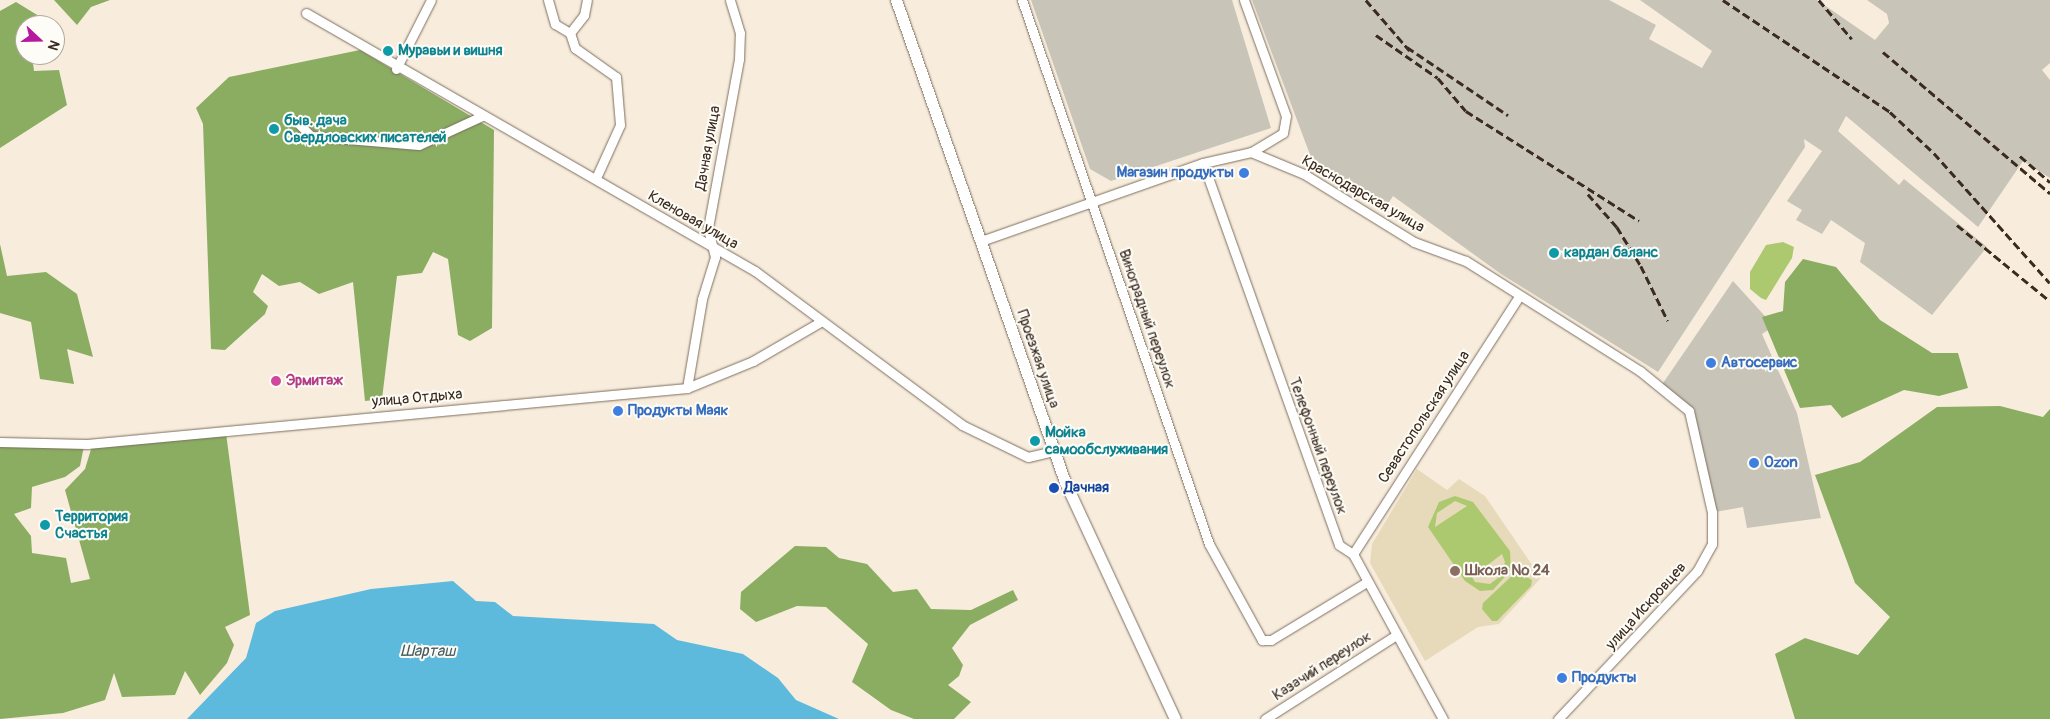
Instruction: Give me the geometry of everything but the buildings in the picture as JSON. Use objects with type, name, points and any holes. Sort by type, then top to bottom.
[{"type":"main road","name":"Проезжая улица","points":[[896,0],[1054,451],[1175,719]]},
{"type":"street","points":[[396,68],[431,0]]},
{"type":"street","points":[[548,0],[555,24],[570,33],[575,48],[616,77],[620,125],[596,178]]},
{"type":"street","points":[[570,33],[584,15],[587,0]]},
{"type":"street","name":"Дачная улица","points":[[687,388],[702,299],[715,257],[711,247],[708,228],[739,58],[740,33],[730,0]]},
{"type":"street","name":"Виноградный переулок","points":[[1022,0],[1209,544],[1262,640],[1271,640],[1365,583]]},
{"type":"street","points":[[981,241],[1203,163],[1251,152],[1283,133],[1286,116],[1244,0]]},
{"type":"street","name":"Кленовая улица","points":[[306,13],[396,68],[596,178],[755,271],[820,322],[962,425],[1028,457],[1054,451]]},
{"type":"street","points":[[296,121],[311,136],[419,145],[482,116]]},
{"type":"street","name":"Краснодарская улица","points":[[1251,152],[1304,174],[1414,242],[1466,261],[1519,296],[1640,370],[1689,411],[1697,433]]},
{"type":"street","name":"Телефонный переулок","points":[[1203,163],[1339,545],[1353,554],[1365,583],[1443,719]]},
{"type":"street","name":"Севастопольская улица","points":[[1353,554],[1519,296]]},
{"type":"street","name":"улица Отдыха","points":[[0,442],[87,444],[687,388],[753,361],[810,324],[820,322]]},
{"type":"street","name":"улица Искровцев","points":[[1558,719],[1697,571],[1712,544],[1712,512],[1697,433]]},
{"type":"street","name":"Казачий переулок","points":[[1268,718],[1395,636]]},
{"type":"shaded area","points":[[1031,0],[1232,0],[1271,128],[1111,181],[1090,169]]},
{"type":"shaded area","points":[[1252,0],[1609,0],[1656,25],[1649,39],[1702,68],[1712,51],[1640,0],[1817,0],[1875,40],[1889,23],[1887,14],[1867,0],[2050,0],[2050,63],[2042,70],[2050,80],[2050,178],[2023,161],[1978,227],[1846,116],[1838,131],[1899,185],[1904,179],[1987,247],[1932,315],[1860,262],[1865,243],[1831,220],[1822,234],[1796,220],[1802,210],[1787,201],[1822,151],[1804,139],[1805,147],[1658,372],[1501,274],[1393,196],[1384,210],[1315,168]]},
{"type":"shaded area","points":[[1733,281],[1774,326],[1762,334],[1797,413],[1821,518],[1747,528],[1743,507],[1715,512],[1694,409],[1661,386]]},
{"type":"shaded area","name":"Школа № 24","points":[[1417,469],[1447,490],[1459,479],[1485,496],[1541,578],[1499,624],[1478,627],[1425,661],[1370,563],[1372,544]]},
{"type":"green space","points":[[54,0],[110,0],[91,7],[77,25]]},
{"type":"green space","points":[[16,2],[37,15],[15,15],[15,65],[33,65],[34,71],[59,70],[67,105],[0,148],[0,11]]},
{"type":"green space","points":[[360,50],[494,130],[492,328],[470,341],[458,335],[448,259],[433,252],[422,273],[397,276],[382,399],[365,401],[353,282],[319,294],[300,282],[279,286],[262,274],[253,292],[268,306],[265,314],[225,350],[211,349],[203,124],[196,108],[229,77]]},
{"type":"green space","points":[[1783,242],[1794,247],[1792,258],[1766,300],[1750,289],[1750,272],[1766,245]]},
{"type":"green space","points":[[0,244],[7,276],[46,272],[77,294],[93,357],[67,349],[74,384],[40,379],[31,322],[0,313]]},
{"type":"green space","points":[[1803,259],[1836,267],[1880,320],[1932,353],[1958,353],[1968,388],[1939,396],[1904,390],[1842,418],[1831,405],[1800,408],[1762,317],[1783,311],[1785,282]]},
{"type":"green space","points":[[2000,406],[2043,417],[2050,409],[2050,719],[1795,719],[1775,654],[1805,638],[1858,655],[1890,617],[1855,583],[1815,475],[1860,462],[1937,407]]},
{"type":"green space","points":[[226,433],[250,615],[225,627],[234,645],[227,663],[200,695],[185,671],[175,695],[122,697],[114,673],[105,700],[63,713],[0,719],[0,444],[84,446],[80,466],[65,477],[32,487],[31,508],[14,514],[31,536],[32,553],[66,558],[71,583],[90,579],[65,490],[85,469],[92,446]]},
{"type":"green space","points":[[1455,496],[1473,502],[1510,551],[1511,570],[1493,590],[1480,591],[1465,581],[1428,527],[1439,502]],"holes":[[[1455,501],[1467,506],[1435,527],[1437,513]],[[1502,554],[1505,562],[1499,577],[1490,584],[1475,582],[1472,577]]]},
{"type":"green space","points":[[795,546],[826,547],[839,558],[867,564],[893,592],[917,589],[931,609],[971,610],[1013,590],[1018,600],[970,625],[952,648],[963,665],[959,676],[948,685],[971,702],[954,719],[914,719],[891,710],[852,682],[868,644],[826,607],[797,606],[756,622],[740,609],[741,592]]},
{"type":"green space","points":[[1517,571],[1532,580],[1531,586],[1497,621],[1492,621],[1482,609],[1483,603]]},
{"type":"water","name":"Шарташ","points":[[453,581],[476,601],[495,602],[513,616],[654,624],[677,640],[743,654],[778,678],[796,700],[839,719],[187,719],[246,658],[256,623],[275,611],[371,589]]},
{"type":"railway","points":[[1366,0],[1410,51]]},
{"type":"railway","points":[[1723,0],[1890,112],[1934,153],[2050,283]]},
{"type":"railway","points":[[1819,0],[1852,39]]},
{"type":"railway","points":[[1376,35],[1438,78],[1466,111],[1639,221]]},
{"type":"railway","points":[[1407,47],[1508,115]]},
{"type":"railway","points":[[1883,52],[2050,193]]},
{"type":"railway","points":[[2020,156],[2050,182]]},
{"type":"railway","points":[[1588,194],[1617,227],[1641,266],[1668,321]]},
{"type":"railway","points":[[1957,225],[2050,301]]},
{"type":"place","name":"Муравьи и вишня","points":[[388,51]]},
{"type":"place","name":"быв. дача Свердловских писателей","points":[[274,129]]},
{"type":"place","name":"Магазин продукты","points":[[1244,173]]},
{"type":"place","name":"кардан баланс","points":[[1554,253]]},
{"type":"place","name":"Автосервис","points":[[1711,363]]},
{"type":"place","name":"Эрмитаж","points":[[276,381]]},
{"type":"place","name":"Продукты Маяк","points":[[618,411]]},
{"type":"place","name":"Мойка самообслуживания","points":[[1035,441]]},
{"type":"place","name":"Ozon","points":[[1754,463]]},
{"type":"place","name":"Дачная","points":[[1054,488]]},
{"type":"place","name":"Территория Счастья","points":[[45,525]]},
{"type":"place","name":"Школа № 24","points":[[1455,571]]},
{"type":"place","name":"Продукты","points":[[1562,678]]}]
